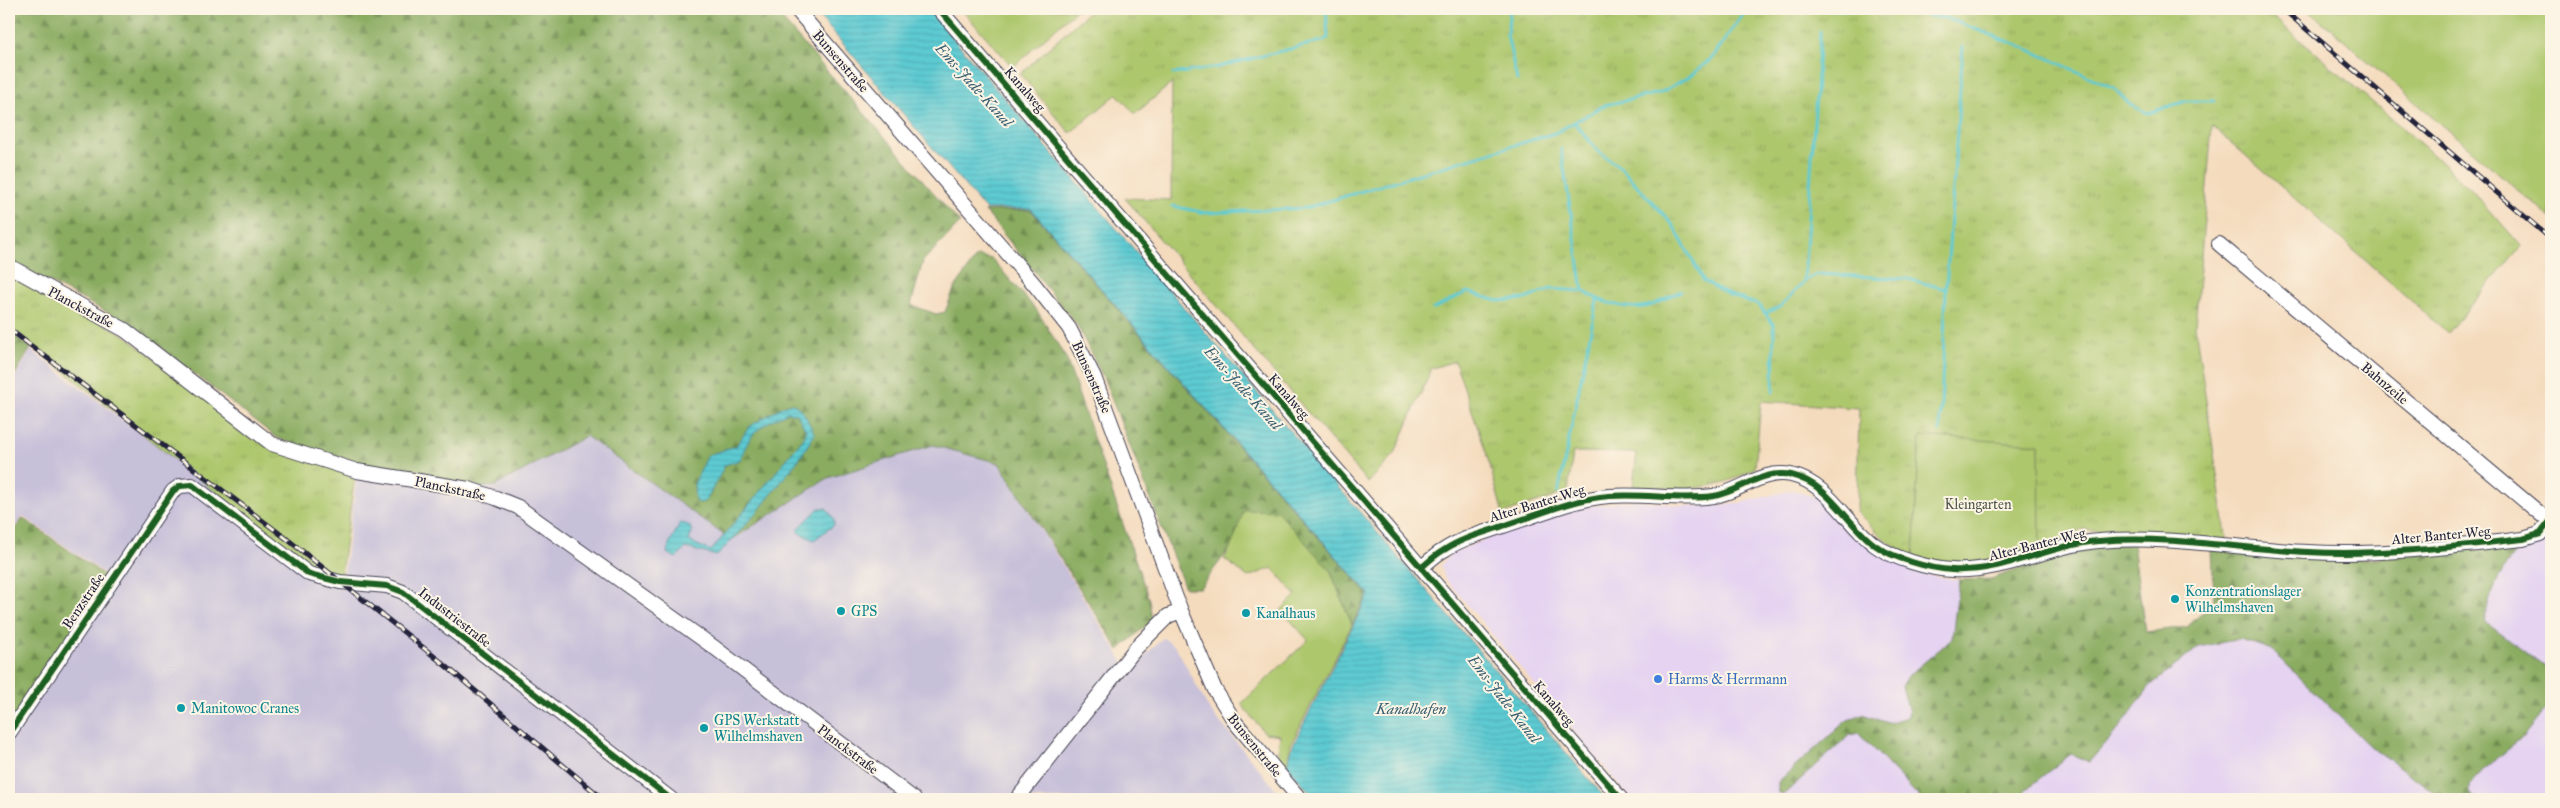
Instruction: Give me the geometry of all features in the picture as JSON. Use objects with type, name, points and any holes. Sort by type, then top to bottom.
[{"type":"street","name":"Bunsenstraße","points":[[796,9],[1034,284],[1069,328],[1083,354],[1106,408],[1181,611],[1208,675],[1225,707],[1247,737],[1300,799]]},
{"type":"street","name":"Kanalweg","points":[[939,9],[1621,799]]},
{"type":"street","name":"Bahnzeile","points":[[2219,244],[2551,521]]},
{"type":"street","name":"Planckstraße","points":[[9,266],[125,330],[272,444],[357,471],[469,489],[518,507],[716,648],[914,799]]},
{"type":"street","name":"Alter Banter Weg","points":[[1421,568],[1455,544],[1566,505],[1608,496],[1710,497],[1722,495],[1757,478],[1778,475],[1791,475],[1820,490],[1838,505],[1865,536],[1888,553],[1948,570],[1988,570],[2058,549],[2100,541],[2184,542],[2305,552],[2373,554],[2523,540],[2540,534],[2551,521]]},
{"type":"street","name":"Industriestraße","points":[[180,486],[192,485],[310,574],[340,582],[387,586],[402,592],[671,799]]},
{"type":"street","name":"Benzstraße","points":[[9,733],[173,491],[180,486]]},
{"type":"street","points":[[1017,799],[1136,648],[1168,616],[1181,611]]},
{"type":"shaded area","points":[[31,350],[342,587],[358,469],[495,486],[586,436],[731,540],[828,478],[933,445],[999,463],[1129,671],[1163,638],[1176,647],[1209,709],[1284,799],[9,799],[9,737],[112,579],[23,516],[12,531],[9,529],[9,387]]},
{"type":"shaded area","points":[[1792,490],[1820,499],[1847,520],[1876,551],[1929,575],[1959,580],[1991,579],[2057,556],[2114,545],[2145,632],[2187,627],[2214,602],[2212,547],[2364,559],[2546,539],[2551,530],[2551,799],[1631,799],[1445,578],[1441,565],[1452,553],[1491,537],[1576,508],[1637,500],[1684,506],[1736,504]]},
{"type":"green space","points":[[9,9],[773,9],[960,223],[923,261],[911,305],[936,314],[945,312],[954,289],[977,256],[992,259],[1038,312],[1066,358],[1149,600],[1152,620],[1119,650],[999,463],[933,445],[828,478],[731,540],[586,436],[495,486],[465,489],[358,469],[277,438],[130,324],[9,261]]},
{"type":"green space","points":[[961,9],[1077,9],[1013,67]]},
{"type":"green space","points":[[1092,9],[2264,9],[2428,150],[2481,200],[2521,246],[2448,333],[2212,126],[2195,326],[2227,542],[2083,529],[2040,551],[1920,436],[1913,558],[1883,538],[1857,512],[1859,408],[1761,401],[1755,468],[1740,476],[1725,482],[1696,488],[1633,486],[1637,453],[1573,452],[1568,492],[1503,514],[1486,452],[1455,361],[1432,368],[1394,455],[1368,483],[1125,198],[1171,200],[1172,83],[1135,114],[1117,94],[1070,133],[1020,74]]},
{"type":"green space","points":[[2307,9],[2551,9],[2551,218]]},
{"type":"green space","points":[[1031,210],[1368,594],[1352,625],[1330,570],[1236,530],[1235,541],[1200,588],[1185,588],[1104,379],[1077,325],[985,211]]},
{"type":"green space","points":[[9,275],[123,334],[271,447],[355,476],[340,580],[314,571],[9,327]]},
{"type":"green space","points":[[9,332],[31,348],[9,384]]},
{"type":"green space","name":"Kleingarten","points":[[1920,436],[2039,444],[2040,551],[1950,568],[1913,558]]},
{"type":"green space","points":[[1244,510],[1277,511],[1330,570],[1352,625],[1291,744],[1287,765],[1277,760],[1280,735],[1265,733],[1241,704],[1308,640],[1281,610],[1296,595],[1272,568],[1248,577],[1224,559],[1233,541]]},
{"type":"green space","points":[[23,518],[108,578],[9,728],[9,531],[12,533]]},
{"type":"green space","points":[[2524,541],[2499,578],[2484,621],[2551,672],[2551,703],[2520,740],[2481,771],[2470,785],[2470,793],[2477,799],[2444,799],[2366,743],[2272,650],[2240,639],[2199,647],[2150,686],[2121,726],[2089,762],[2071,754],[2031,785],[2018,799],[1921,799],[1858,733],[1850,735],[1783,795],[1778,792],[1778,782],[1846,721],[1862,714],[1888,723],[1907,717],[1909,713],[1902,686],[1909,675],[1952,639],[1959,580],[1991,579],[2057,556],[2114,545],[2133,544],[2145,632],[2187,627],[2214,602],[2212,547],[2364,559]]},
{"type":"water","points":[[813,9],[928,9],[1606,799],[1316,799],[1287,766],[1293,745],[1369,594],[1031,209],[985,209]]},
{"type":"water","points":[[791,403],[803,412],[815,434],[799,459],[759,510],[717,556],[686,548],[676,558],[667,553],[669,544],[680,523],[689,525],[692,532],[689,541],[711,551],[804,438],[806,431],[797,414],[788,412],[770,421],[753,435],[740,460],[725,465],[706,501],[700,503],[695,501],[694,484],[708,455],[736,446],[749,427]]},
{"type":"water","points":[[819,508],[826,508],[834,519],[834,525],[814,540],[799,533],[798,529]]},
{"type":"waterway","points":[[1173,74],[1218,67],[1322,41],[1328,38],[1326,9]]},
{"type":"waterway","points":[[1510,9],[1507,35],[1517,80]]},
{"type":"waterway","points":[[1172,206],[1206,213],[1306,208],[1555,133],[1605,105],[1660,93],[1690,76],[1711,59],[1747,9]]},
{"type":"waterway","points":[[1827,9],[1909,13],[1946,18],[2023,47],[2114,88],[2130,105],[2148,113],[2186,101],[2214,101]]},
{"type":"waterway","points":[[1804,281],[1820,31]]},
{"type":"waterway","points":[[1946,289],[1963,46]]},
{"type":"waterway","points":[[1574,122],[1599,152],[1621,168],[1673,225],[1704,281],[1729,295],[1759,305],[1774,325],[1773,392]]},
{"type":"waterway","points":[[1561,149],[1583,291],[1607,303],[1626,307],[1652,305],[1681,291]]},
{"type":"waterway","points":[[1765,313],[1780,307],[1804,281],[1818,274],[1908,279],[1946,289],[1940,431]]},
{"type":"waterway","points":[[1433,309],[1467,292],[1498,301],[1525,299],[1551,289],[1583,291]]},
{"type":"waterway","points":[[1558,493],[1597,300]]},
{"type":"railway","points":[[2283,9],[2551,239]]},
{"type":"railway","points":[[9,329],[287,539],[440,661],[603,799]]},
{"type":"cycle path","points":[[939,9],[1621,799]]},
{"type":"cycle path","points":[[1421,568],[1441,552],[1465,539],[1582,500],[1622,495],[1688,498],[1714,496],[1724,494],[1761,478],[1780,474],[1791,475],[1805,480],[1827,495],[1864,536],[1882,550],[1912,562],[1933,568],[1952,570],[1990,567],[2062,548],[2099,541],[2178,541],[2335,553],[2416,550],[2523,539],[2540,534],[2551,520]]},
{"type":"cycle path","points":[[9,733],[173,491],[180,486],[192,485],[309,574],[340,582],[387,586],[403,592],[671,799]]},
{"type":"place","name":"Konzentrationslager Wilhelmshaven","points":[[2175,599]]},
{"type":"place","name":"GPS","points":[[841,611]]},
{"type":"place","name":"Kanalhaus","points":[[1246,613]]},
{"type":"place","name":"Harms & Herrmann","points":[[1658,679]]},
{"type":"place","name":"Manitowoc Cranes","points":[[181,708]]},
{"type":"place","name":"GPS Werkstatt Wilhelmshaven","points":[[704,728]]},
{"type":"water label","name":"Ems-Jade-Kanal","points":[[974,85]]},
{"type":"water label","name":"Ems-Jade-Kanal","points":[[1243,388]]},
{"type":"water label","name":"Ems-Jade-Kanal","points":[[1504,699]]},
{"type":"water label","name":"Kanalhafen","points":[[1411,709]]}]
